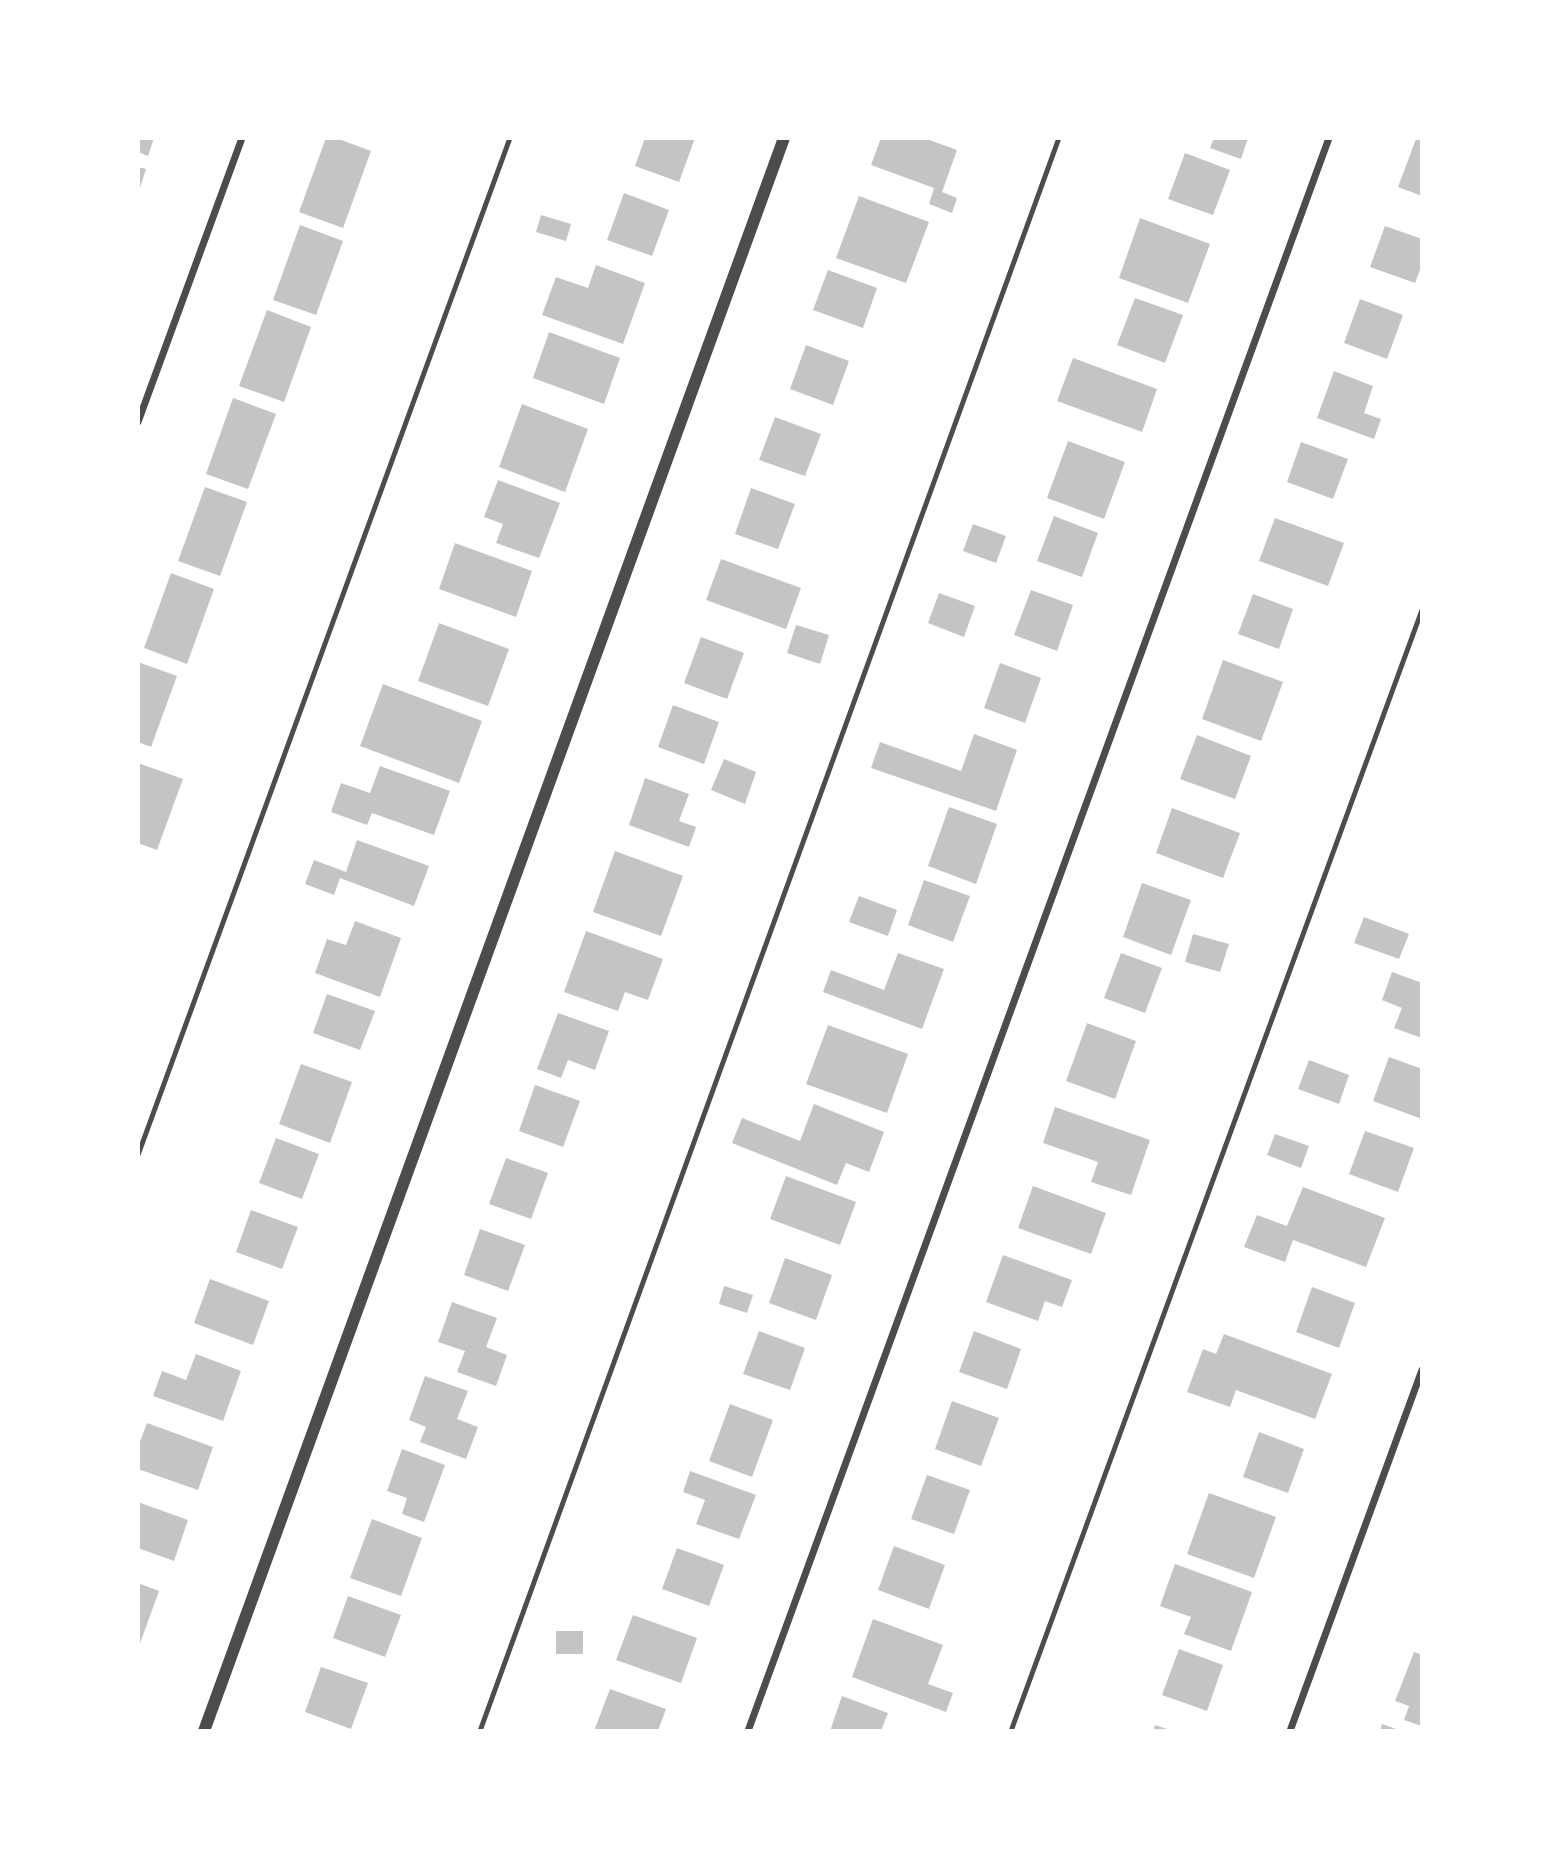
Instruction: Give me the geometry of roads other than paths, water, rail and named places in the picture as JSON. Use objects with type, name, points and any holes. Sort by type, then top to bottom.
[{"type":"street","points":[[138,422],[242,138]]},
{"type":"street","points":[[204,1731],[783,138]]},
{"type":"street","points":[[748,1731],[1329,138]]},
{"type":"street","points":[[1290,1731],[1422,1370]]},
{"type":"lane","points":[[138,1155],[510,138]]},
{"type":"lane","points":[[480,1731],[1059,138]]},
{"type":"lane","points":[[1011,1731],[1422,610]]}]
